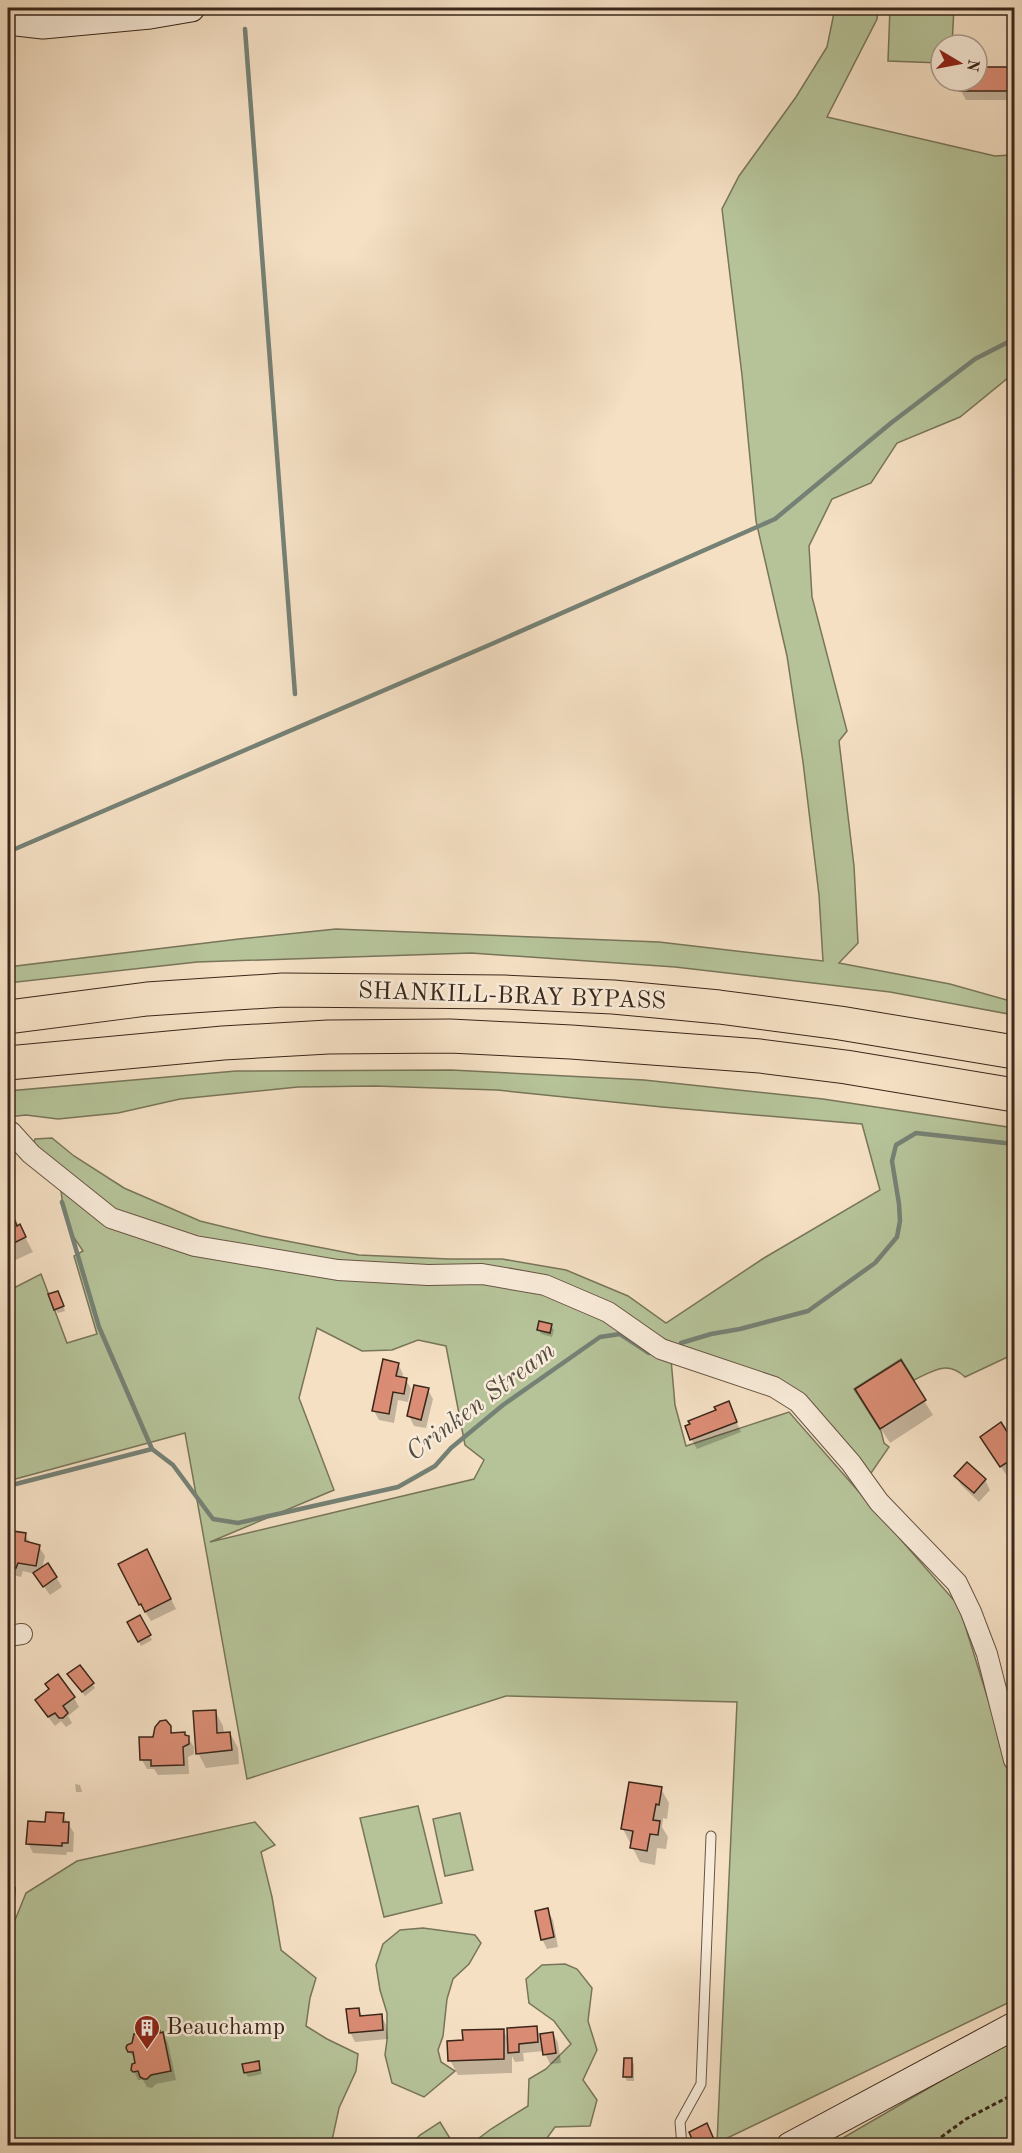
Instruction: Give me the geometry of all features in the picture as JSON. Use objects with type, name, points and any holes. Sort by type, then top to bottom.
[{"type":"highway","name":"SHANKILL-BRAY BYPASS","points":[[8,1017],[147,999],[283,990],[504,992],[612,997],[719,1007],[840,1023],[1014,1052]]},
{"type":"highway","name":"SHANKILL-BRAY BYPASS","points":[[8,1063],[223,1043],[328,1037],[450,1036],[571,1042],[760,1056],[846,1067],[1014,1095]]},
{"type":"main road","points":[[8,21],[43,26],[150,15],[191,8]]},
{"type":"main road","points":[[790,2145],[1014,2025]]},
{"type":"street","points":[[11,1132],[32,1154],[111,1218],[195,1246],[338,1270],[428,1275],[482,1274],[545,1285],[608,1312],[661,1350],[774,1387],[798,1402],[851,1463],[879,1502],[957,1583],[987,1654],[1014,1760]]},
{"type":"lane","points":[[682,2145],[680,2122],[701,2084],[711,1836]]},
{"type":"path","points":[[929,2145],[966,2119],[1014,2094]]},
{"type":"green space","points":[[835,8],[878,8],[877,19],[827,117],[995,156],[1011,155],[1014,159],[1014,376],[1008,378],[960,417],[897,443],[871,483],[832,499],[809,546],[812,597],[847,731],[839,741],[854,866],[858,943],[839,963],[950,984],[1014,1002],[1014,1015],[890,992],[675,967],[471,953],[197,962],[8,983],[8,967],[336,929],[659,942],[823,961],[819,895],[787,656],[756,521],[742,375],[722,209],[739,176],[796,97],[827,47]]},
{"type":"green space","points":[[890,8],[954,8],[953,33],[929,33],[929,63],[888,61]]},
{"type":"green space","points":[[451,1070],[644,1080],[823,1099],[1014,1128],[1014,1354],[965,1377],[946,1368],[914,1380],[901,1359],[854,1389],[881,1431],[884,1443],[889,1447],[869,1476],[834,1428],[821,1414],[791,1390],[774,1379],[752,1370],[701,1355],[659,1336],[671,1359],[675,1405],[686,1446],[789,1412],[959,1606],[1014,1783],[1014,2000],[717,2143],[737,1702],[506,1696],[247,1779],[185,1433],[8,1481],[8,1291],[41,1274],[67,1343],[97,1334],[74,1256],[83,1251],[73,1236],[63,1208],[61,1190],[32,1148],[35,1139],[52,1138],[74,1156],[124,1188],[200,1221],[261,1236],[359,1255],[502,1259],[566,1270],[628,1296],[666,1323],[764,1258],[880,1190],[862,1124],[497,1090],[375,1086],[298,1087],[180,1099],[118,1113],[58,1119],[26,1115],[8,1117],[8,1091],[236,1071]],"holes":[[[317,1328],[362,1351],[392,1350],[418,1340],[446,1346],[465,1445],[484,1460],[474,1479],[210,1542],[334,1490],[299,1398]]]},
{"type":"green space","points":[[418,1806],[442,1903],[384,1917],[360,1818]]},
{"type":"green space","points":[[460,1813],[473,1870],[445,1876],[433,1819]]},
{"type":"green space","points":[[255,1822],[275,1845],[261,1852],[281,1950],[316,1978],[306,2026],[358,2054],[356,2071],[339,2108],[331,2145],[8,2145],[8,1931],[11,1930],[26,1893],[77,1861]]},
{"type":"green space","points":[[423,1928],[475,1935],[481,1943],[469,1964],[453,1979],[447,1999],[443,2036],[438,2050],[441,2062],[455,2071],[424,2097],[392,2083],[385,2055],[387,2013],[376,1965],[383,1944],[400,1930]]},
{"type":"green space","points":[[565,1964],[577,1969],[592,1988],[588,2021],[597,2050],[583,2080],[597,2100],[590,2126],[555,2127],[542,2145],[470,2145],[528,2106],[529,2079],[546,2069],[571,2044],[554,2021],[529,2003],[526,1979],[542,1965]]},
{"type":"green space","points":[[1014,2040],[1014,2145],[829,2146],[996,2049]]},
{"type":"green space","points":[[440,2122],[454,2145],[410,2145],[420,2135]]},
{"type":"building","points":[[989,67],[1014,67],[1014,91],[989,91]]},
{"type":"building","points":[[8,1204],[17,1226],[20,1224],[26,1237],[8,1246]]},
{"type":"building","points":[[58,1291],[64,1306],[54,1310],[48,1294]]},
{"type":"building","points":[[539,1321],[552,1324],[550,1333],[537,1330]]},
{"type":"building","points":[[383,1359],[399,1363],[396,1376],[407,1378],[404,1394],[393,1392],[389,1414],[372,1411]]},
{"type":"building","points":[[901,1360],[926,1400],[880,1429],[855,1389]]},
{"type":"building","points":[[414,1385],[429,1388],[421,1420],[407,1416]]},
{"type":"building","points":[[729,1401],[737,1422],[690,1440],[685,1426],[690,1424],[688,1421],[716,1410],[714,1407]]},
{"type":"building","points":[[1001,1422],[1014,1443],[1014,1458],[1000,1467],[980,1437]]},
{"type":"building","points":[[967,1462],[986,1479],[974,1493],[954,1476]]},
{"type":"building","points":[[8,1522],[13,1527],[13,1531],[26,1533],[25,1541],[40,1545],[36,1566],[18,1563],[16,1568],[8,1566]]},
{"type":"building","points":[[147,1549],[171,1599],[145,1612],[118,1564]]},
{"type":"building","points":[[48,1563],[57,1577],[43,1587],[33,1573]]},
{"type":"building","points":[[140,1615],[151,1635],[138,1642],[127,1622]]},
{"type":"building","points":[[80,1665],[94,1683],[82,1692],[67,1674]]},
{"type":"building","points":[[58,1674],[75,1697],[63,1706],[68,1713],[63,1718],[59,1718],[55,1713],[48,1717],[35,1700],[49,1689],[45,1684]]},
{"type":"building","points":[[216,1710],[217,1733],[230,1732],[232,1750],[196,1754],[193,1711]]},
{"type":"building","points":[[166,1720],[171,1726],[171,1733],[185,1732],[185,1735],[189,1736],[189,1744],[183,1747],[184,1765],[151,1766],[151,1760],[140,1760],[139,1737],[153,1737],[155,1727],[160,1721]]},
{"type":"building","points":[[629,1782],[662,1787],[659,1805],[656,1804],[653,1820],[660,1821],[658,1835],[650,1834],[647,1851],[630,1848],[633,1831],[621,1829]]},
{"type":"building","points":[[46,1812],[64,1813],[63,1822],[69,1822],[68,1843],[62,1843],[62,1846],[26,1844],[28,1821],[45,1822]]},
{"type":"building","points":[[8,1887],[15,1888],[14,1900],[8,1899]]},
{"type":"building","points":[[548,1908],[554,1937],[541,1940],[535,1911]]},
{"type":"building","points":[[359,2008],[360,2016],[382,2014],[383,2030],[349,2033],[346,2009]]},
{"type":"building","name":"Beauchamp","points":[[158,2022],[160,2033],[163,2032],[171,2071],[151,2075],[144,2079],[140,2077],[138,2071],[131,2070],[132,2064],[135,2063],[133,2052],[128,2052],[126,2048],[132,2043],[134,2034],[140,2033],[139,2026]]},
{"type":"building","points":[[537,2026],[538,2042],[519,2044],[519,2052],[508,2053],[507,2028]]},
{"type":"building","points":[[504,2029],[504,2059],[448,2061],[447,2041],[463,2040],[462,2030]]},
{"type":"building","points":[[553,2032],[556,2053],[543,2055],[540,2034]]},
{"type":"building","points":[[624,2058],[632,2058],[632,2077],[623,2077]]},
{"type":"building","points":[[259,2061],[260,2070],[244,2073],[242,2064]]},
{"type":"building","points":[[707,2123],[715,2142],[707,2146],[695,2146],[689,2132]]},
{"type":"waterway","points":[[245,29],[295,694]]},
{"type":"waterway","points":[[8,852],[775,519],[891,423],[975,359],[1014,339]]},
{"type":"waterway","name":"Crinken Stream","points":[[681,1343],[808,1311],[875,1263],[897,1237],[900,1221],[892,1161],[896,1145],[916,1133],[1014,1144]]},
{"type":"waterway","points":[[62,1202],[99,1327],[152,1449]]},
{"type":"waterway","name":"Crinken Stream","points":[[8,1486],[152,1449],[173,1465],[213,1519],[238,1523],[398,1487],[435,1466],[451,1448],[503,1405],[600,1337],[620,1334],[649,1353]]},
{"type":"place","name":"Beauchamp","points":[[147,2051]]}]
